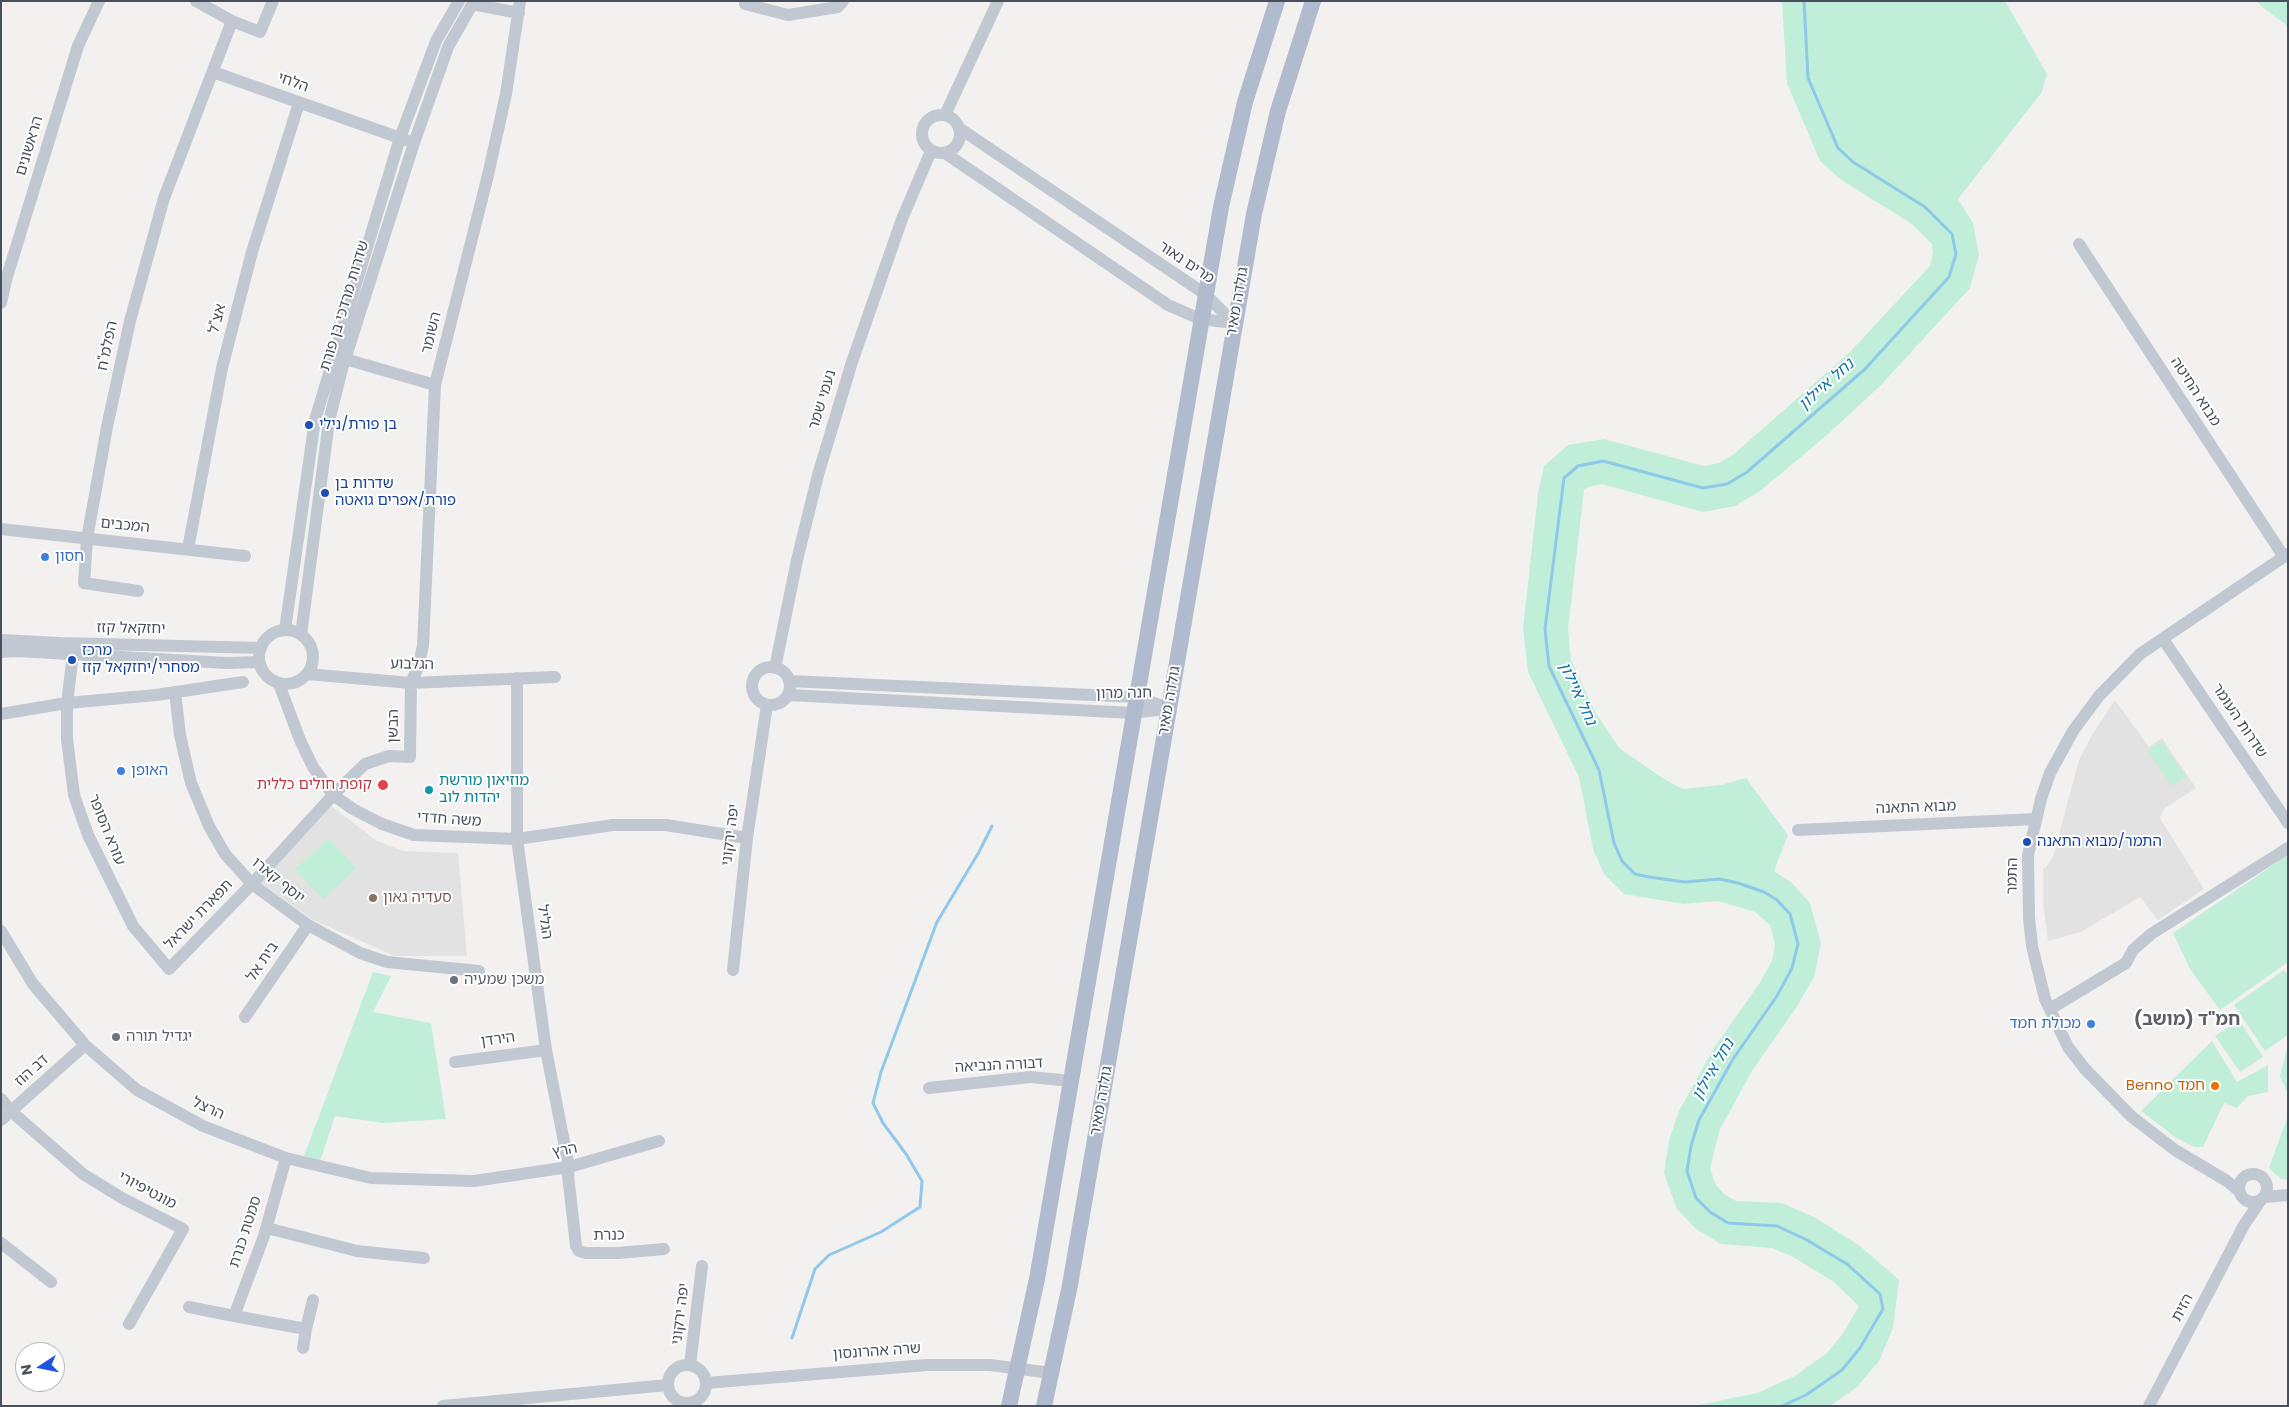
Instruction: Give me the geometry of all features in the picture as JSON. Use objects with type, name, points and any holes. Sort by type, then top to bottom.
[{"type":"main road","points":[[1009,1406],[1037,1279],[1200,320],[1230,162],[1257,61],[1277,1]]},
{"type":"main road","name":"גולדה מאיר","points":[[1044,1406],[1070,1285],[1234,323],[1263,169],[1289,71],[1313,1]]},
{"type":"street","name":"הראשונים","points":[[1,303],[6,280],[78,46],[99,1]]},
{"type":"street","points":[[196,1],[232,21],[260,32],[273,1]]},
{"type":"street","name":"שדרות מרדכי בן פורת","points":[[285,630],[316,420],[400,138],[436,41],[459,1]]},
{"type":"street","points":[[745,1],[745,4],[788,15],[838,7],[843,1]]},
{"type":"street","points":[[945,115],[998,1]]},
{"type":"street","name":"שדרות מרדכי בן פורת","points":[[301,634],[329,421],[344,359],[414,143],[448,47],[473,3]]},
{"type":"street","name":"השומר","points":[[418,667],[423,646],[435,385],[488,175],[506,94],[520,7],[473,3]]},
{"type":"street","points":[[213,72],[232,21]]},
{"type":"street","name":"הלחי","points":[[213,72],[414,143]]},
{"type":"street","name":"הפלמ\"ח","points":[[138,591],[84,583],[87,539],[107,427],[130,321],[164,198],[213,72]]},
{"type":"street","name":"אצ\"ל","points":[[188,549],[222,368],[252,252],[299,103]]},
{"type":"street","points":[[944,153],[957,145],[960,138],[959,128],[952,118],[945,115],[930,118],[922,130],[925,145],[931,151],[944,153],[1168,305],[1200,320],[1234,323]]},
{"type":"street","name":"מרים נאור","points":[[959,128],[1205,294],[1234,323]]},
{"type":"street","name":"נעמי שמר","points":[[775,668],[785,613],[804,532],[852,362],[902,219],[931,151]]},
{"type":"street","name":"מבוא החיטה","points":[[2079,244],[2286,556]]},
{"type":"street","points":[[344,359],[435,385]]},
{"type":"street","name":"המכבים","points":[[1,529],[245,556]]},
{"type":"street","name":"התמר","points":[[2240,1193],[2216,1174],[2156,1137],[2110,1096],[2068,1047],[2050,1009],[2037,968],[2029,918],[2028,855],[2050,773],[2081,719],[2119,674],[2140,654],[2286,556]]},
{"type":"street","points":[[285,630],[301,634],[313,654],[313,662],[307,674],[297,682],[279,684],[266,676],[260,662],[261,648],[270,635],[285,630]]},
{"type":"street","name":"שדרות העומר","points":[[2163,638],[2288,823]]},
{"type":"street","name":"יחזקאל קזז","points":[[1,640],[60,644],[261,648]]},
{"type":"street","name":"יחזקאל קזז","points":[[1,652],[73,654],[227,663],[260,662]]},
{"type":"street","name":"עזרא הסופר","points":[[73,654],[68,703],[67,739],[74,795],[88,834],[133,926],[169,969]]},
{"type":"street","name":"הבשן","points":[[333,795],[365,764],[389,756],[410,757],[411,683],[418,667]]},
{"type":"street","points":[[775,668],[781,670],[789,681],[788,694],[782,702],[774,706],[767,705],[755,697],[752,682],[760,670],[775,668]]},
{"type":"street","name":"הגלבוע","points":[[307,674],[411,683],[555,677]]},
{"type":"street","name":"הגליל","points":[[517,678],[517,839],[546,1050],[569,1168]]},
{"type":"street","name":"חנה מרון","points":[[789,681],[1169,708]]},
{"type":"street","points":[[1,714],[68,703],[175,692],[243,682]]},
{"type":"street","name":"משה חדדי","points":[[279,684],[300,740],[313,767],[333,795],[353,809],[382,824],[414,835],[517,839],[613,825],[666,825],[746,838]]},
{"type":"street","name":"יוסף קארו","points":[[175,692],[180,735],[191,783],[209,826],[224,854],[252,884],[308,925],[360,952],[388,962],[479,971]]},
{"type":"street","name":"חנה מרון","points":[[788,694],[1135,705]]},
{"type":"street","name":"יפה ירקוני","points":[[733,970],[746,838],[767,705]]},
{"type":"street","name":"תפארת ישראל","points":[[169,969],[252,884],[333,795]]},
{"type":"street","name":"מבוא התאנה","points":[[1798,830],[2036,820]]},
{"type":"street","points":[[2050,1009],[2126,963],[2133,950],[2151,934],[2288,848]]},
{"type":"street","name":"בית אל","points":[[245,1017],[308,925]]},
{"type":"street","name":"הרצל","points":[[1,931],[33,984],[85,1045],[137,1090],[203,1126],[286,1158],[371,1178],[474,1181]]},
{"type":"street","name":"דב הוז","points":[[6,1116],[85,1045]]},
{"type":"street","name":"הירדן","points":[[455,1062],[546,1050]]},
{"type":"street","name":"דבורה הנביאה","points":[[929,1088],[1030,1077],[1071,1081]]},
{"type":"street","points":[[1,1099],[6,1116]]},
{"type":"street","name":"מונטיפיורי","points":[[6,1116],[83,1174],[122,1198],[183,1228],[129,1324]]},
{"type":"street","name":"הרץ","points":[[474,1181],[569,1168],[660,1142]]},
{"type":"street","name":"סמטת כנרת","points":[[234,1316],[267,1228],[286,1158]]},
{"type":"street","name":"כנרת","points":[[569,1168],[576,1246],[580,1251],[618,1253],[664,1249]]},
{"type":"street","name":"התמר","points":[[2216,1174],[2250,1174]]},
{"type":"street","points":[[2244,1225],[2240,1193],[2241,1181],[2250,1174],[2262,1176],[2267,1184],[2287,1194]]},
{"type":"street","points":[[2263,1198],[2267,1184]]},
{"type":"street","points":[[2240,1193],[2248,1201],[2287,1194]]},
{"type":"street","name":"הזית","points":[[2149,1406],[2244,1225],[2263,1198]]},
{"type":"street","points":[[267,1228],[356,1251],[424,1258]]},
{"type":"street","points":[[1,1243],[51,1282]]},
{"type":"street","name":"יפה ירקוני","points":[[690,1365],[702,1266]]},
{"type":"street","points":[[303,1348],[313,1300]]},
{"type":"street","points":[[189,1307],[306,1329]]},
{"type":"street","points":[[690,1365],[703,1373],[706,1383],[703,1394],[697,1400],[683,1404],[671,1394],[668,1385],[671,1373],[676,1368],[690,1365]]},
{"type":"street","name":"שרה אהרונסון","points":[[706,1383],[927,1365],[1018,1368],[1052,1373]]},
{"type":"street","points":[[443,1406],[668,1385]]},
{"type":"shaded area","points":[[2115,700],[2149,747],[2162,738],[2196,788],[2164,809],[2160,818],[2204,889],[2158,920],[2140,897],[2081,932],[2048,941],[2043,903],[2043,869],[2049,864],[2054,854],[2079,760],[2092,735]]},
{"type":"shaded area","name":"סעדיה גאון","points":[[330,805],[377,841],[403,851],[458,853],[467,956],[395,956],[313,920],[253,877]]},
{"type":"green space","points":[[1782,1],[2005,1],[2047,74],[2042,92],[1958,199],[1973,223],[1979,255],[1970,288],[1881,385],[1827,435],[1760,491],[1735,506],[1703,512],[1602,484],[1588,487],[1584,490],[1568,629],[1571,660],[1595,712],[1620,749],[1664,779],[1683,789],[1721,785],[1746,778],[1788,835],[1774,871],[1792,883],[1810,903],[1821,944],[1814,977],[1796,1008],[1752,1071],[1720,1129],[1710,1168],[1716,1185],[1724,1194],[1736,1201],[1782,1203],[1816,1218],[1860,1246],[1899,1280],[1893,1328],[1879,1361],[1857,1387],[1830,1406],[1694,1406],[1757,1393],[1795,1376],[1827,1353],[1842,1335],[1859,1306],[1834,1282],[1795,1258],[1772,1248],[1721,1244],[1696,1229],[1677,1209],[1664,1173],[1669,1140],[1679,1111],[1714,1048],[1759,984],[1772,961],[1775,945],[1770,925],[1755,912],[1718,901],[1684,904],[1624,894],[1604,874],[1593,849],[1579,777],[1528,672],[1523,628],[1538,493],[1544,466],[1568,445],[1604,439],[1704,466],[1719,463],[1734,454],[1849,353],[1930,266],[1933,253],[1932,244],[1912,224],[1840,179],[1820,161],[1787,83]]},
{"type":"green space","points":[[2256,1],[2288,1],[2288,26],[2266,10]]},
{"type":"green space","points":[[2161,741],[2186,777],[2172,786],[2148,751]]},
{"type":"green space","points":[[329,838],[356,868],[323,899],[295,869]]},
{"type":"green space","points":[[2285,857],[2288,857],[2288,962],[2220,1010],[2190,969],[2173,933]]},
{"type":"green space","points":[[2284,970],[2288,975],[2288,1035],[2265,1051],[2234,1005]]},
{"type":"green space","points":[[373,972],[391,976],[373,1012],[431,1023],[446,1119],[383,1123],[335,1116],[320,1161],[304,1156]]},
{"type":"green space","points":[[2239,1020],[2263,1057],[2240,1072],[2215,1036]]},
{"type":"green space","points":[[2212,1041],[2237,1082],[2268,1065],[2268,1092],[2248,1096],[2237,1108],[2224,1103],[2203,1147],[2194,1147],[2175,1137],[2141,1111]]},
{"type":"green space","points":[[2288,1045],[2288,1094],[2280,1076]]},
{"type":"green space","points":[[2288,1116],[2288,1180],[2281,1179],[2269,1168]]},
{"type":"waterway","name":"נחל איילון","points":[[1782,1406],[1806,1395],[1842,1370],[1860,1348],[1883,1309],[1880,1294],[1847,1264],[1805,1239],[1777,1226],[1728,1223],[1710,1212],[1696,1198],[1687,1171],[1691,1146],[1699,1120],[1733,1059],[1777,996],[1792,968],[1798,944],[1790,914],[1777,900],[1764,892],[1738,883],[1719,879],[1685,882],[1649,877],[1635,874],[1622,861],[1614,843],[1599,770],[1549,666],[1545,629],[1564,478],[1578,466],[1603,461],[1703,488],[1727,484],[1747,472],[1865,369],[1949,277],[1956,254],[1952,234],[1925,207],[1853,162],[1838,148],[1808,78],[1804,1]]},
{"type":"waterway","points":[[792,1338],[815,1269],[829,1255],[881,1232],[920,1207],[922,1181],[906,1154],[883,1123],[873,1103],[881,1072],[937,922],[979,852],[992,826]]},
{"type":"place","name":"בן פורת/נילי","points":[[309,425]]},
{"type":"place","name":"שדרות בן פורת/אפרים גואטה","points":[[325,493]]},
{"type":"place","name":"חסון","points":[[45,557]]},
{"type":"place","name":"מרכז מסחרי/יחזקאל קזז","points":[[72,660]]},
{"type":"place","name":"האופן","points":[[121,771]]},
{"type":"place","name":"קופת חולים כללית","points":[[383,785]]},
{"type":"place","name":"מוזיאון מורשת יהדות לוב","points":[[429,790]]},
{"type":"place","name":"התמר/מבוא התאנה","points":[[2027,842]]},
{"type":"place","name":"סעדיה גאון","points":[[373,898]]},
{"type":"place","name":"משכן שמעיה","points":[[454,980]]},
{"type":"place","name":"מכולת חמד","points":[[2091,1024]]},
{"type":"place","name":"יגדיל תורה","points":[[116,1037]]},
{"type":"place","name":"Benno חמד","points":[[2215,1086]]},
{"type":"district","name":"חמ\"ד (מושב)","points":[[2187,1020]]}]
